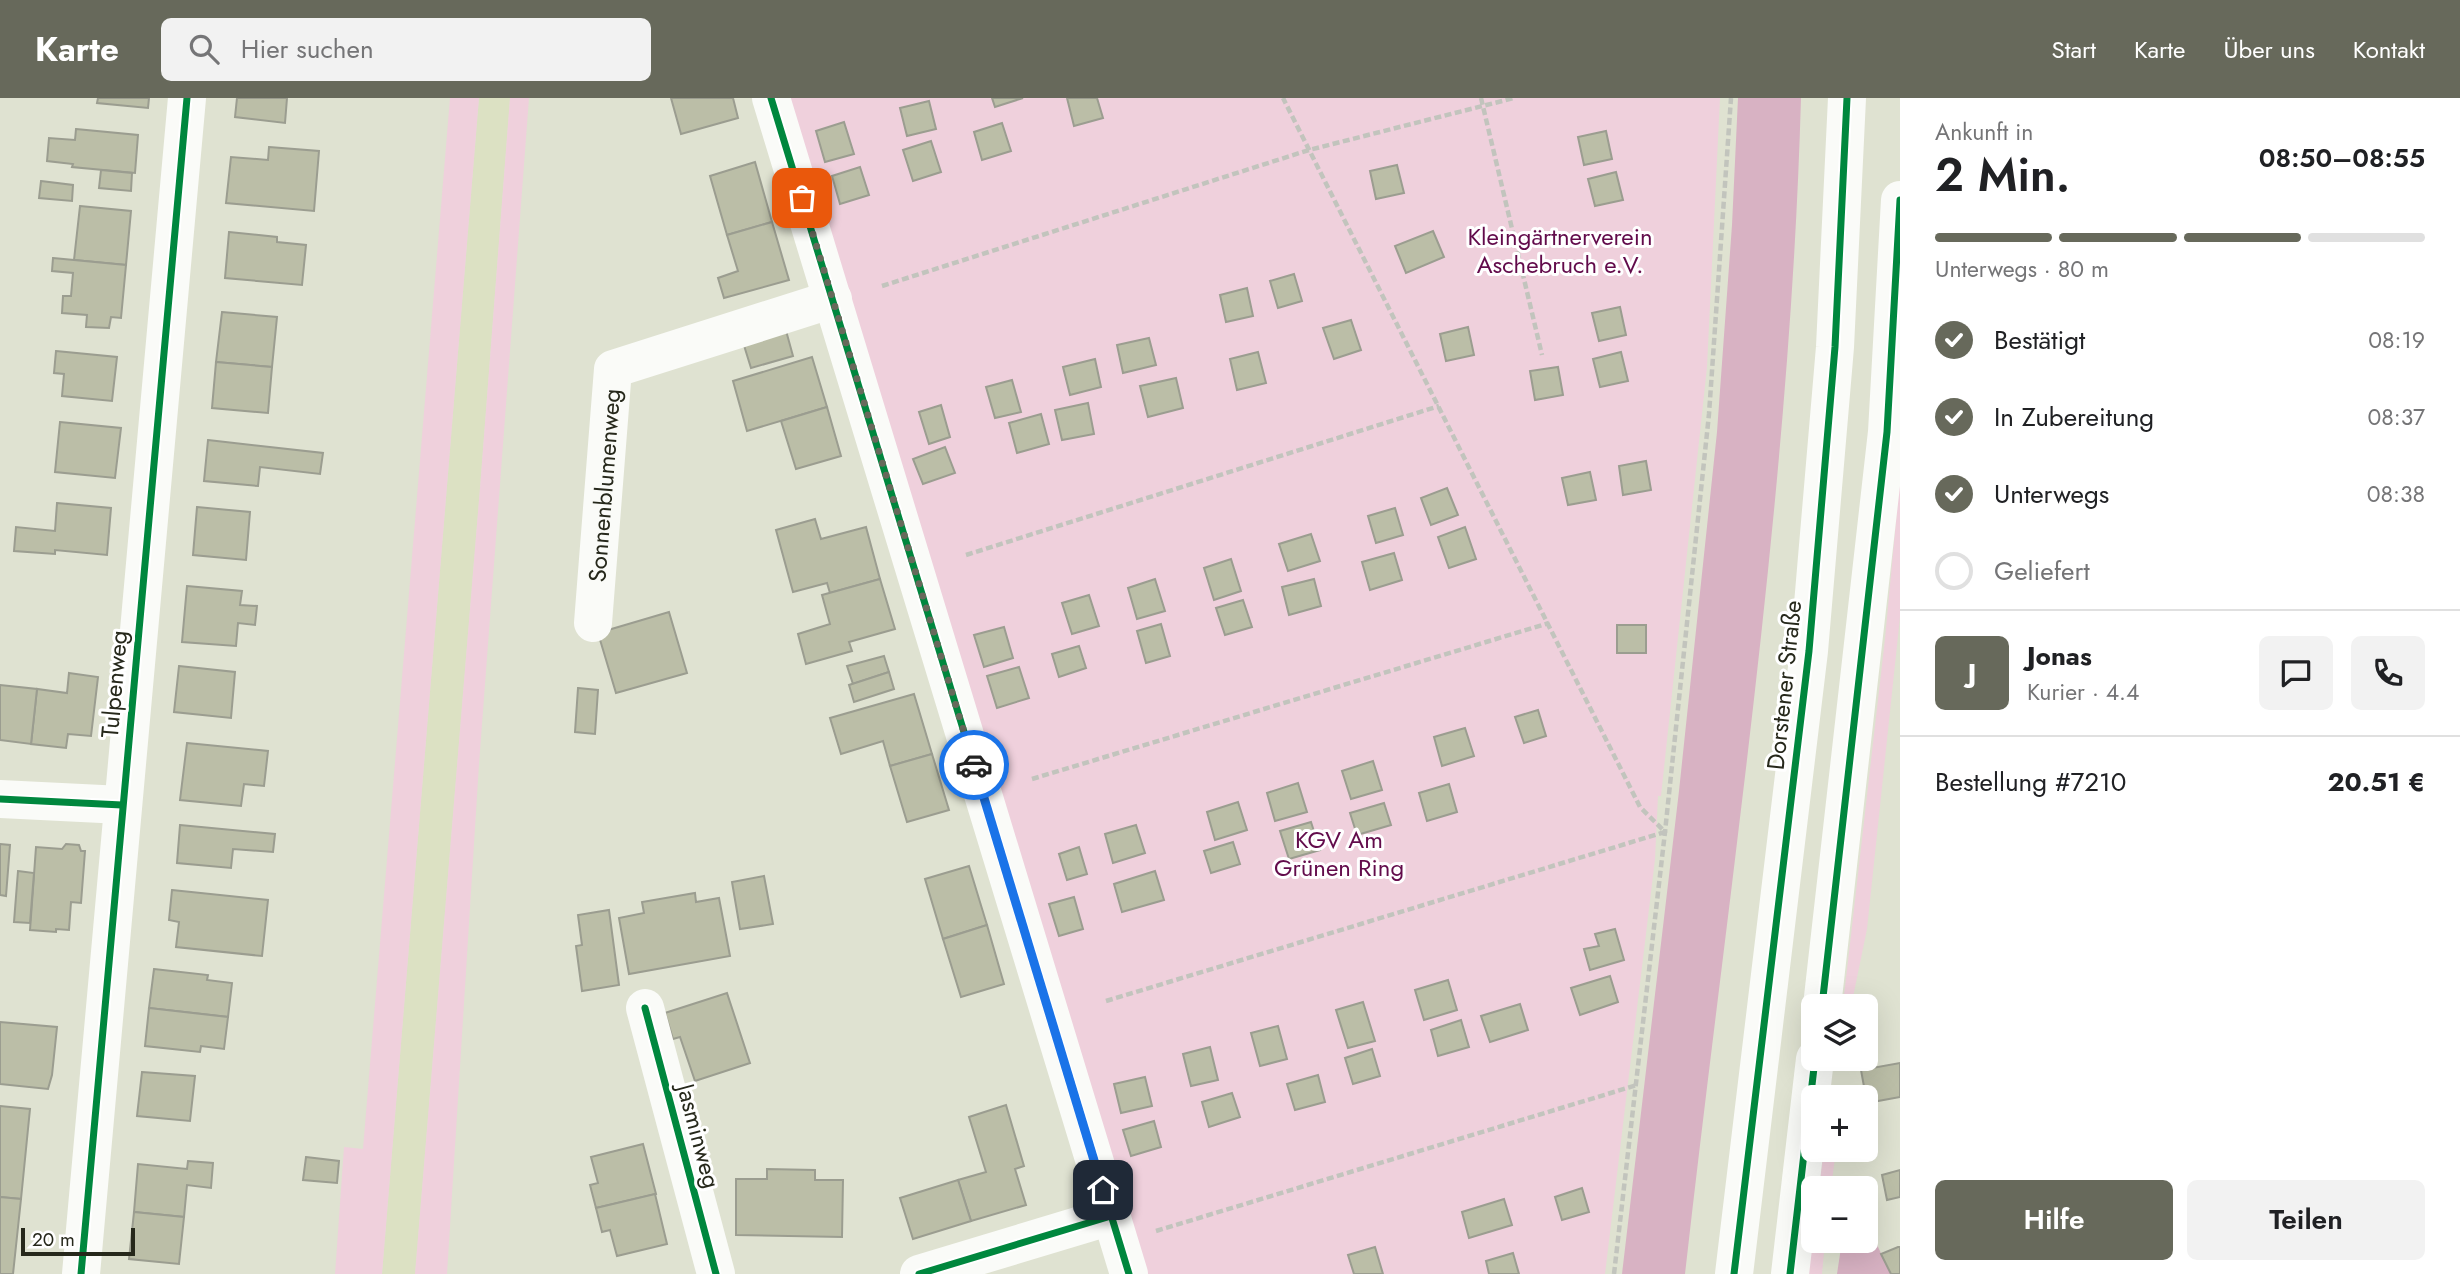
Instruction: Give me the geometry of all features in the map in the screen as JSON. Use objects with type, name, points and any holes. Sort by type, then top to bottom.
[{"type":"street","name":"Tulpenweg","points":[[81,1274],[187,98]]},
{"type":"street","points":[[771,98],[1129,1274]]},
{"type":"street","name":"Dorstener Straße","points":[[1734,1274],[1808,650],[1835,347],[1847,98]]},
{"type":"street","points":[[1823,994],[1887,432],[1900,200]]},
{"type":"street","name":"Sonnenblumenweg","points":[[593,623],[613,369],[833,299]]},
{"type":"street","points":[[0,799],[122,805]]},
{"type":"street","name":"Jasminweg","points":[[645,1009],[716,1274]]},
{"type":"street","points":[[1790,1274],[1814,1071]]},
{"type":"street","points":[[919,1274],[1111,1216]]},
{"type":"path","points":[[1283,98],[1640,807],[1665,832]]},
{"type":"path","points":[[1481,98],[1542,355]]},
{"type":"path","points":[[882,286],[1309,150],[1514,98]]},
{"type":"path","points":[[1614,1274],[1665,832],[1709,414],[1731,98]]},
{"type":"path","points":[[966,555],[1439,406]]},
{"type":"path","points":[[1032,779],[1549,624]]},
{"type":"path","points":[[1106,1001],[1665,832]]},
{"type":"path","points":[[1148,1233],[1637,1084]]},
{"type":"shaded area","points":[[479,98],[510,98],[480,488],[415,1274],[382,1274]]},
{"type":"shaded area","points":[[1738,98],[1801,98],[1795,246],[1771,540],[1685,1274],[1622,1274],[1679,791],[1717,432]]},
{"type":"shaded area","points":[[1878,1247],[1891,1274],[1837,1274],[1840,1253],[1878,1253]]},
{"type":"green space","points":[[450,98],[479,98],[382,1274],[335,1274],[344,1147],[363,1149]]},
{"type":"green space","points":[[510,98],[529,98],[479,764],[447,1274],[415,1274],[480,488]]},
{"type":"green space","name":"KGV Am Grünen Ring","points":[[783,98],[1720,98],[1707,367],[1661,796],[1658,796],[1655,859],[1605,1274],[1140,1274]]},
{"type":"green space","points":[[1900,478],[1900,617],[1867,929],[1854,994],[1844,994],[1885,639]]},
{"type":"green space","points":[[1822,1162],[1834,1162],[1833,1176],[1821,1176]]},
{"type":"green space","points":[[1811,1253],[1824,1253],[1822,1274],[1808,1274]]},
{"type":"building","points":[[98,98],[149,98],[148,108],[97,103]]},
{"type":"building","points":[[237,98],[287,98],[285,123],[235,117]]},
{"type":"building","points":[[671,98],[733,98],[738,118],[681,134]]},
{"type":"building","points":[[992,98],[1023,98],[995,107]]},
{"type":"building","points":[[1067,98],[1097,98],[1103,118],[1074,126]]},
{"type":"building","points":[[929,101],[936,129],[907,136],[900,108]]},
{"type":"building","points":[[844,122],[854,154],[825,162],[816,131]]},
{"type":"building","points":[[1002,123],[1011,151],[982,160],[974,132]]},
{"type":"building","points":[[76,129],[138,135],[135,173],[72,167],[73,164],[47,161],[49,138],[75,140]]},
{"type":"building","points":[[1606,131],[1612,159],[1584,165],[1578,137]]},
{"type":"building","points":[[931,141],[941,172],[913,181],[903,150]]},
{"type":"building","points":[[269,147],[319,151],[314,211],[226,203],[231,157],[268,160]]},
{"type":"building","points":[[755,162],[772,222],[727,235],[710,176]]},
{"type":"building","points":[[1397,165],[1404,193],[1376,199],[1370,171]]},
{"type":"building","points":[[860,167],[869,195],[840,204],[832,176]]},
{"type":"building","points":[[101,170],[132,173],[131,191],[99,188]]},
{"type":"building","points":[[1616,172],[1623,200],[1595,206],[1588,179]]},
{"type":"building","points":[[41,181],[73,185],[72,201],[39,198]]},
{"type":"building","points":[[80,206],[131,211],[126,265],[74,260]]},
{"type":"building","points":[[772,222],[789,280],[724,298],[718,278],[738,271],[727,235]]},
{"type":"building","points":[[1433,231],[1444,257],[1406,273],[1395,246]]},
{"type":"building","points":[[229,232],[277,237],[277,242],[306,245],[302,285],[225,278]]},
{"type":"building","points":[[53,258],[126,265],[121,318],[111,317],[109,328],[86,327],[87,315],[62,313],[63,296],[71,296],[73,273],[52,271]]},
{"type":"building","points":[[1294,274],[1302,301],[1278,308],[1270,281]]},
{"type":"building","points":[[1247,288],[1253,316],[1226,322],[1220,295]]},
{"type":"building","points":[[1620,307],[1626,335],[1599,341],[1592,313]]},
{"type":"building","points":[[222,312],[277,317],[272,367],[216,362]]},
{"type":"building","points":[[1351,320],[1361,350],[1334,359],[1323,328]]},
{"type":"building","points":[[785,327],[793,356],[751,368],[742,339]]},
{"type":"building","points":[[1468,327],[1474,355],[1446,361],[1440,334]]},
{"type":"building","points":[[1149,338],[1156,365],[1123,373],[1117,345]]},
{"type":"building","points":[[56,351],[117,357],[112,401],[62,396],[64,374],[54,373]]},
{"type":"building","points":[[1258,352],[1266,383],[1237,390],[1230,359]]},
{"type":"building","points":[[1621,352],[1628,381],[1600,387],[1593,359]]},
{"type":"building","points":[[812,357],[827,407],[747,431],[733,381]]},
{"type":"building","points":[[1095,359],[1101,387],[1070,395],[1063,367]]},
{"type":"building","points":[[216,362],[272,367],[268,413],[212,408]]},
{"type":"building","points":[[1558,367],[1563,395],[1535,400],[1530,371]]},
{"type":"building","points":[[1176,378],[1183,408],[1148,417],[1140,386]]},
{"type":"building","points":[[1012,380],[1021,412],[995,418],[986,387]]},
{"type":"building","points":[[1088,403],[1094,434],[1062,440],[1055,410]]},
{"type":"building","points":[[941,405],[950,437],[929,444],[919,412]]},
{"type":"building","points":[[827,407],[841,456],[796,469],[781,421]]},
{"type":"building","points":[[1041,414],[1049,444],[1017,453],[1009,423]]},
{"type":"building","points":[[60,422],[121,428],[115,478],[55,472]]},
{"type":"building","points":[[208,440],[323,453],[320,474],[260,467],[258,486],[204,481]]},
{"type":"building","points":[[945,447],[955,473],[923,484],[913,459]]},
{"type":"building","points":[[1646,461],[1651,490],[1623,495],[1619,466]]},
{"type":"building","points":[[1590,472],[1596,500],[1568,505],[1562,478]]},
{"type":"building","points":[[1447,488],[1458,515],[1431,525],[1421,498]]},
{"type":"building","points":[[57,503],[111,508],[107,555],[55,550],[55,554],[14,551],[16,527],[55,531]]},
{"type":"building","points":[[197,507],[250,512],[246,560],[193,555]]},
{"type":"building","points":[[1395,508],[1403,535],[1376,543],[1368,516]]},
{"type":"building","points":[[815,519],[821,539],[866,527],[880,579],[830,593],[827,583],[793,592],[776,530]]},
{"type":"building","points":[[1465,527],[1476,559],[1449,568],[1438,537]]},
{"type":"building","points":[[1311,534],[1320,561],[1288,571],[1279,544]]},
{"type":"building","points":[[1394,553],[1402,580],[1370,590],[1362,562]]},
{"type":"building","points":[[1231,559],[1241,591],[1214,600],[1204,568]]},
{"type":"building","points":[[880,579],[895,629],[849,642],[852,651],[806,664],[798,634],[830,624],[822,595]]},
{"type":"building","points":[[1155,579],[1165,611],[1137,619],[1128,588]]},
{"type":"building","points":[[1314,579],[1321,606],[1289,615],[1282,587]]},
{"type":"building","points":[[187,586],[242,591],[240,605],[257,606],[255,625],[238,623],[236,646],[182,642]]},
{"type":"building","points":[[1089,595],[1099,626],[1072,634],[1062,603]]},
{"type":"building","points":[[1243,600],[1252,627],[1225,635],[1216,608]]},
{"type":"building","points":[[669,612],[687,673],[616,693],[598,633]]},
{"type":"building","points":[[1161,624],[1170,656],[1146,663],[1137,631]]},
{"type":"building","points":[[1617,625],[1646,625],[1646,653],[1617,653]]},
{"type":"building","points":[[1004,627],[1013,658],[984,667],[974,635]]},
{"type":"building","points":[[1079,646],[1086,668],[1059,677],[1052,654]]},
{"type":"building","points":[[884,656],[889,672],[853,684],[847,666]]},
{"type":"building","points":[[179,666],[235,672],[231,718],[174,712]]},
{"type":"building","points":[[1019,667],[1029,698],[997,708],[987,676]]},
{"type":"building","points":[[889,672],[894,689],[854,702],[849,685]]},
{"type":"building","points":[[69,673],[98,677],[91,736],[68,734],[66,748],[31,744],[37,689],[67,693]]},
{"type":"building","points":[[0,685],[37,689],[31,744],[0,740]]},
{"type":"building","points":[[578,688],[598,690],[595,734],[575,732]]},
{"type":"building","points":[[914,694],[932,754],[890,766],[883,741],[841,754],[830,718]]},
{"type":"building","points":[[1538,710],[1546,736],[1524,743],[1515,717]]},
{"type":"building","points":[[1465,728],[1474,756],[1442,766],[1434,737]]},
{"type":"building","points":[[187,743],[268,751],[264,786],[244,784],[241,806],[180,800]]},
{"type":"building","points":[[932,754],[949,810],[907,822],[890,766]]},
{"type":"building","points":[[1373,761],[1382,790],[1351,799],[1342,771]]},
{"type":"building","points":[[1298,783],[1307,812],[1275,821],[1267,793]]},
{"type":"building","points":[[1449,784],[1457,812],[1427,821],[1419,793]]},
{"type":"building","points":[[1238,802],[1247,830],[1215,840],[1207,812]]},
{"type":"building","points":[[1384,803],[1391,825],[1357,835],[1350,813]]},
{"type":"building","points":[[1311,822],[1320,850],[1289,859],[1280,831]]},
{"type":"building","points":[[180,825],[275,834],[273,852],[233,849],[231,868],[177,863]]},
{"type":"building","points":[[1136,825],[1145,853],[1113,863],[1105,834]]},
{"type":"building","points":[[1233,842],[1240,864],[1211,873],[1204,851]]},
{"type":"building","points":[[0,844],[10,845],[6,896],[0,895]]},
{"type":"building","points":[[66,844],[79,845],[81,851],[85,851],[81,903],[71,902],[69,930],[30,930],[36,847],[62,849]]},
{"type":"building","points":[[1079,847],[1087,874],[1067,880],[1059,854]]},
{"type":"building","points":[[969,866],[987,925],[943,939],[925,879]]},
{"type":"building","points":[[18,871],[34,873],[30,923],[14,922]]},
{"type":"building","points":[[1155,871],[1164,900],[1122,912],[1114,884]]},
{"type":"building","points":[[764,876],[773,924],[740,929],[732,882]]},
{"type":"building","points":[[172,890],[268,900],[262,956],[176,947],[179,922],[169,920]]},
{"type":"building","points":[[695,893],[696,902],[719,898],[730,956],[629,974],[619,918],[644,913],[642,902]]},
{"type":"building","points":[[1074,897],[1083,929],[1059,936],[1049,904]]},
{"type":"building","points":[[609,910],[619,985],[582,991],[576,946],[582,945],[578,915]]},
{"type":"building","points":[[987,925],[1004,984],[961,997],[943,939]]},
{"type":"building","points":[[1615,929],[1624,960],[1590,970],[1584,949],[1599,946],[1595,934]]},
{"type":"building","points":[[154,969],[208,975],[207,980],[232,983],[228,1017],[149,1008]]},
{"type":"building","points":[[1610,976],[1618,1002],[1580,1015],[1571,988]]},
{"type":"building","points":[[1448,980],[1457,1010],[1424,1020],[1415,990]]},
{"type":"building","points":[[727,993],[750,1063],[695,1081],[680,1037],[673,1039],[665,1013]]},
{"type":"building","points":[[1363,1002],[1375,1041],[1348,1048],[1336,1010]]},
{"type":"building","points":[[1520,1004],[1528,1030],[1490,1042],[1481,1016]]},
{"type":"building","points":[[149,1008],[228,1017],[224,1049],[201,1046],[200,1052],[145,1046]]},
{"type":"building","points":[[1461,1020],[1469,1047],[1438,1056],[1431,1030]]},
{"type":"building","points":[[0,1022],[57,1027],[48,1089],[0,1084]]},
{"type":"building","points":[[1278,1026],[1287,1059],[1260,1066],[1251,1033]]},
{"type":"building","points":[[1210,1047],[1218,1080],[1191,1086],[1183,1054]]},
{"type":"building","points":[[1372,1049],[1380,1076],[1353,1084],[1345,1058]]},
{"type":"building","points":[[1900,1063],[1900,1097],[1878,1101],[1878,1085],[1864,1085],[1861,1071],[1878,1071],[1878,1067]]},
{"type":"building","points":[[142,1072],[195,1076],[190,1121],[137,1116]]},
{"type":"building","points":[[1318,1075],[1325,1102],[1295,1110],[1287,1084]]},
{"type":"building","points":[[1145,1077],[1152,1106],[1121,1113],[1114,1084]]},
{"type":"building","points":[[1232,1093],[1240,1117],[1209,1127],[1202,1102]]},
{"type":"building","points":[[1006,1105],[1024,1166],[1015,1169],[1026,1205],[971,1221],[958,1180],[986,1172],[969,1117]]},
{"type":"building","points":[[0,1106],[30,1109],[21,1199],[0,1197]]},
{"type":"building","points":[[1154,1121],[1161,1147],[1131,1156],[1123,1130]]},
{"type":"building","points":[[643,1144],[656,1194],[596,1208],[590,1185],[598,1183],[591,1157]]},
{"type":"building","points":[[306,1157],[339,1161],[337,1183],[303,1180]]},
{"type":"building","points":[[188,1161],[213,1163],[211,1188],[187,1185],[184,1217],[134,1212],[138,1164],[187,1169]]},
{"type":"building","points":[[767,1169],[815,1170],[815,1180],[843,1180],[842,1237],[736,1235],[736,1179],[767,1179]]},
{"type":"building","points":[[1900,1170],[1900,1197],[1887,1200],[1882,1175]]},
{"type":"building","points":[[958,1180],[971,1221],[913,1239],[900,1198]]},
{"type":"building","points":[[1582,1188],[1589,1212],[1562,1220],[1555,1197]]},
{"type":"building","points":[[655,1194],[667,1244],[617,1256],[610,1230],[602,1232],[596,1208]]},
{"type":"building","points":[[0,1197],[21,1199],[13,1274],[0,1274]]},
{"type":"building","points":[[1504,1199],[1512,1225],[1469,1238],[1462,1212]]},
{"type":"building","points":[[134,1212],[184,1217],[179,1264],[129,1259]]},
{"type":"building","points":[[1375,1247],[1383,1274],[1354,1274],[1348,1255]]},
{"type":"building","points":[[1898,1247],[1900,1274],[1891,1274],[1881,1254]]},
{"type":"building","points":[[1513,1253],[1519,1274],[1489,1274],[1486,1261]]},
{"type":"cycle path","points":[[81,1274],[187,98]]},
{"type":"cycle path","points":[[771,98],[1129,1274]]},
{"type":"cycle path","points":[[1734,1274],[1809,651],[1835,347],[1847,98]]},
{"type":"cycle path","points":[[1823,994],[1887,432],[1900,200]]},
{"type":"cycle path","points":[[0,799],[122,805]]},
{"type":"cycle path","points":[[645,1008],[716,1274]]},
{"type":"cycle path","points":[[1790,1274],[1814,1071]]},
{"type":"cycle path","points":[[919,1274],[1111,1216]]},
{"type":"way so far","points":[[802,198],[974,765]]},
{"type":"route","points":[[974,765],[1103,1190]]},
{"type":"park label","name":"Kleingärtnerverein Aschebruch e.V.","points":[[1560,250]]}]
